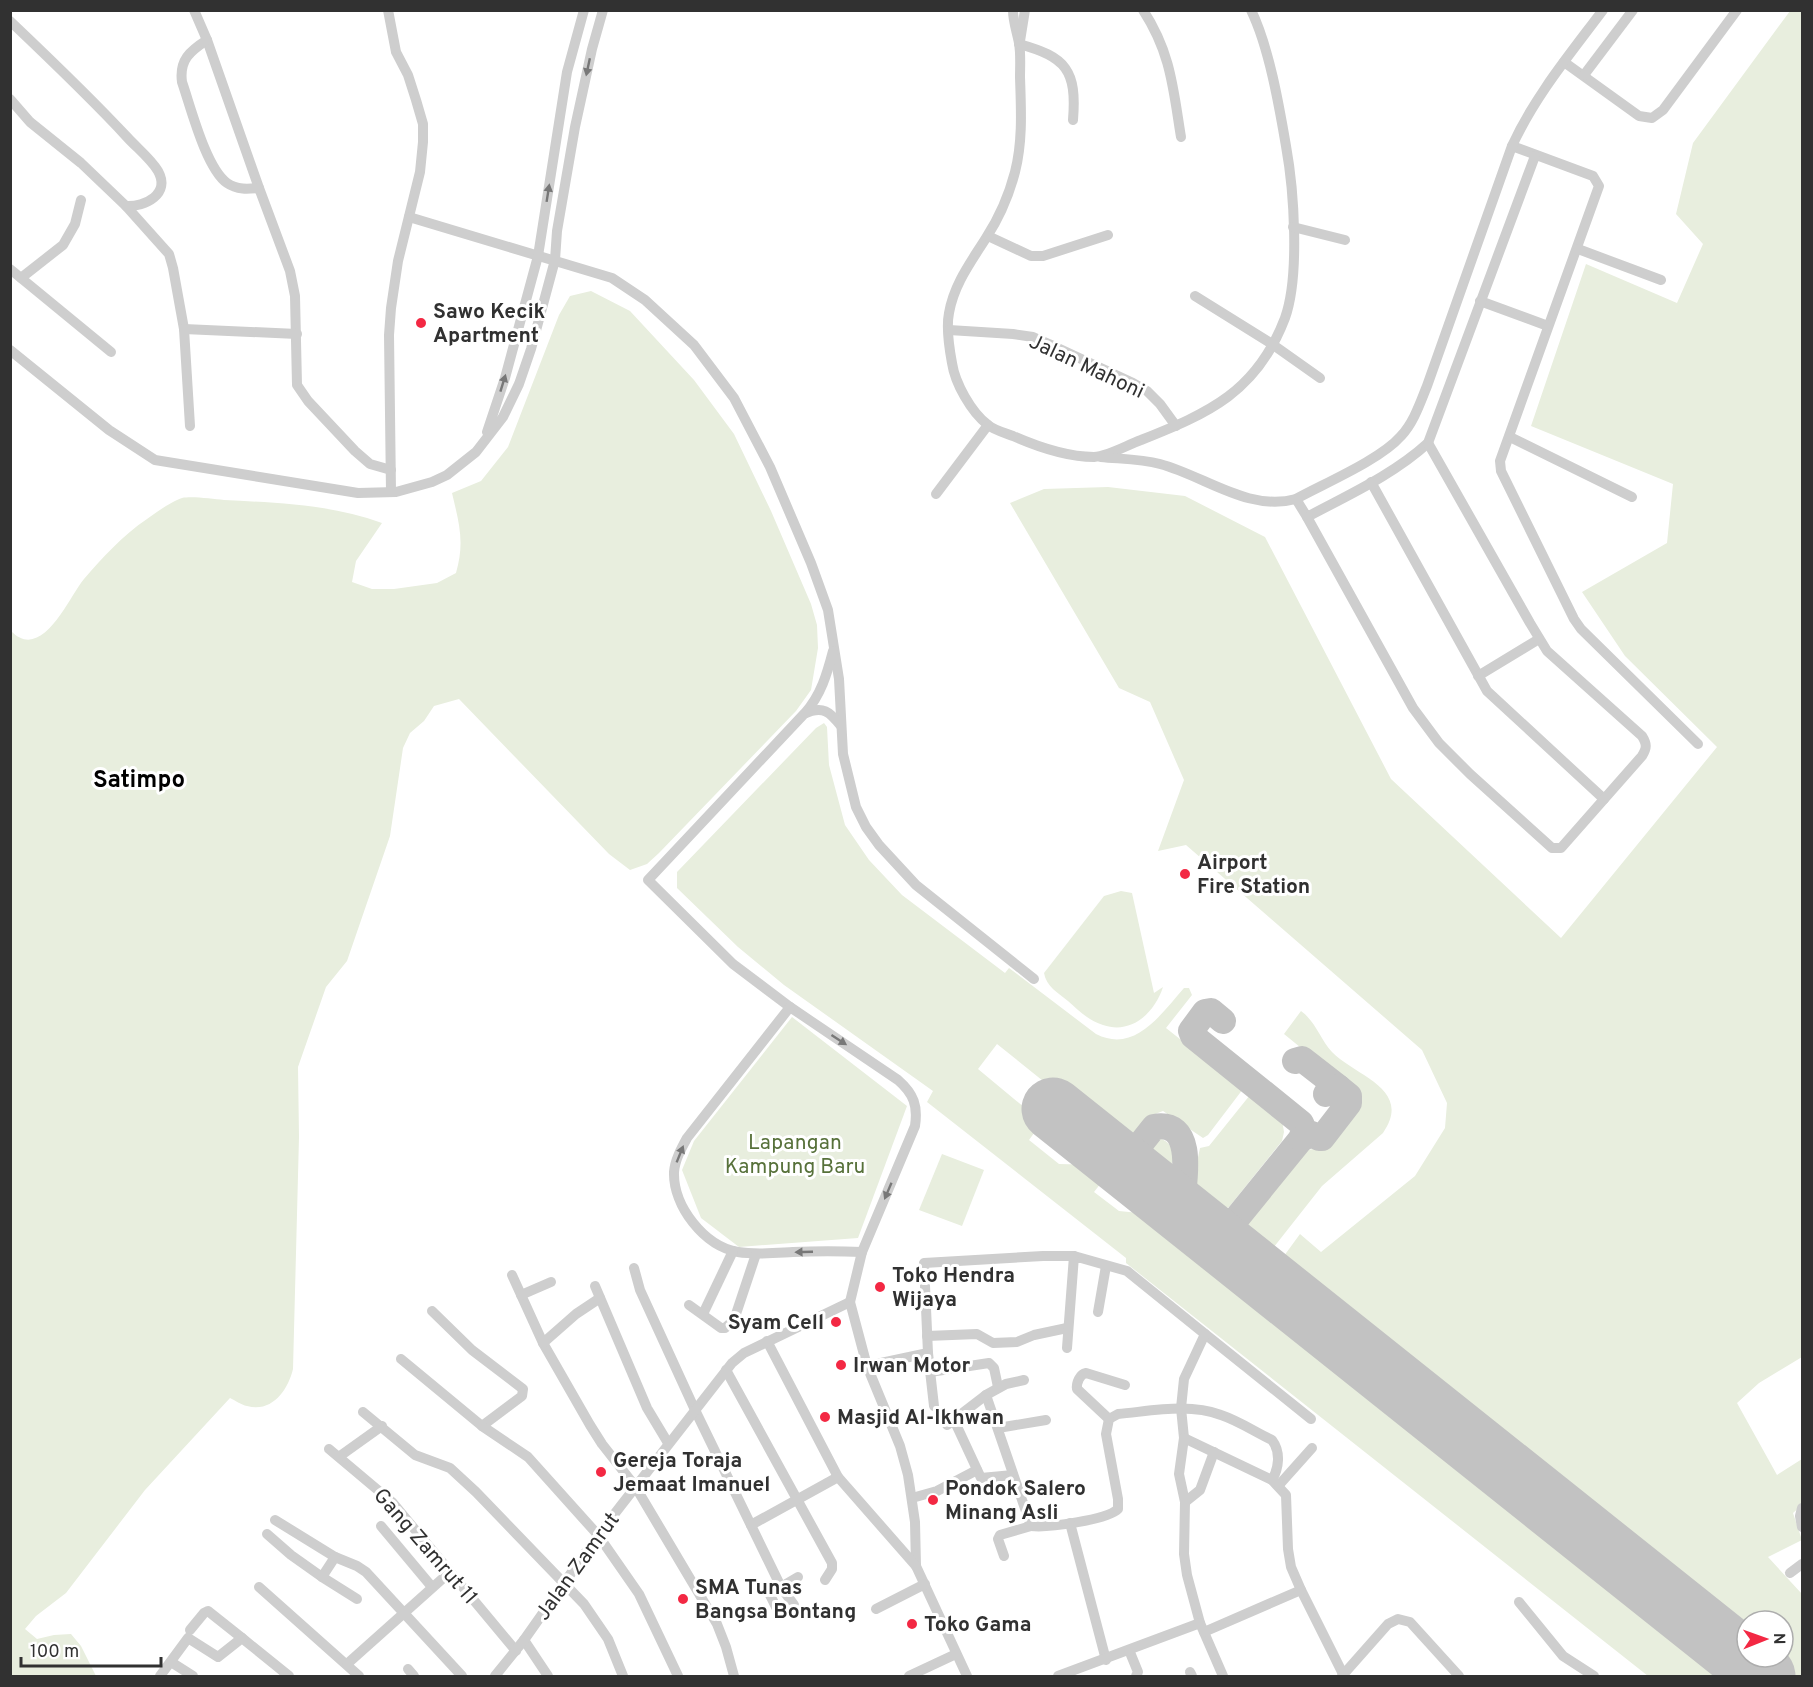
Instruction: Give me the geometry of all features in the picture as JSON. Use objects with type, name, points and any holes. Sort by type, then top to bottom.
[{"type":"street","points":[[194,10],[207,40],[290,271],[295,296],[297,376],[300,392],[370,464],[391,470]]},
{"type":"street","points":[[388,10],[396,52],[411,83],[423,124],[420,172],[398,261],[391,308],[389,334],[391,492]]},
{"type":"street","points":[[485,438],[505,378],[538,256],[567,72],[584,10]]},
{"type":"street","points":[[10,350],[109,430],[155,460],[358,493],[391,492],[413,488],[447,475],[476,452],[503,417],[519,384],[543,311],[555,260],[557,231],[575,127],[603,10]]},
{"type":"street","points":[[1012,10],[1019,44],[1021,113],[1016,169],[1007,196],[987,236],[963,273],[948,315],[952,366],[961,391],[988,425],[1052,451],[1076,456],[1139,460],[1170,467],[1258,501],[1281,503],[1296,499],[1383,452],[1401,436],[1410,423],[1427,386],[1512,146],[1535,101],[1603,10]]},
{"type":"street","points":[[1019,44],[1025,10]]},
{"type":"street","points":[[1143,10],[1166,54],[1181,136]]},
{"type":"street","points":[[1098,457],[1176,426],[1226,400],[1248,379],[1272,345],[1285,317],[1290,296],[1293,227],[1289,166],[1280,113],[1251,10]]},
{"type":"street","points":[[1584,75],[1633,10]]},
{"type":"street","points":[[1564,62],[1639,116],[1652,118],[1663,110],[1737,10]]},
{"type":"street","points":[[10,21],[112,121],[159,173],[161,186],[156,196],[148,203],[138,207],[126,206]]},
{"type":"street","points":[[207,40],[190,51],[181,72],[182,82],[209,159],[218,175],[235,187],[259,188]]},
{"type":"street","points":[[1019,44],[1043,50],[1064,66],[1075,93],[1073,120]]},
{"type":"street","points":[[10,99],[30,122],[81,164],[126,206],[169,254],[184,329],[190,426]]},
{"type":"street","points":[[1512,146],[1593,176],[1598,181],[1598,194],[1500,461],[1501,471],[1574,619],[1597,647],[1698,744]]},
{"type":"street","points":[[1307,517],[1371,482],[1417,453],[1428,443],[1535,156]]},
{"type":"street","points":[[21,278],[63,245],[75,224],[81,200]]},
{"type":"street","points":[[409,217],[612,278],[645,300],[694,345],[734,398],[770,467],[811,563],[828,610],[835,645],[843,754],[856,807],[866,827],[915,885],[1034,979]]},
{"type":"street","points":[[1293,227],[1345,240]]},
{"type":"street","points":[[987,236],[1031,256],[1043,256],[1108,235]]},
{"type":"street","points":[[1578,249],[1661,279]]},
{"type":"street","points":[[10,269],[111,352]]},
{"type":"street","points":[[1195,296],[1320,378]]},
{"type":"street","points":[[1480,301],[1548,326]]},
{"type":"street","points":[[184,329],[297,334]]},
{"type":"street","name":"Jalan Mahoni","points":[[949,330],[1033,337],[1133,382],[1147,391],[1160,404],[1176,426]]},
{"type":"street","points":[[936,494],[988,425]]},
{"type":"street","points":[[1510,437],[1632,497]]},
{"type":"street","points":[[1133,443],[1139,460]]},
{"type":"street","points":[[1296,499],[1413,708],[1451,756],[1552,848],[1561,848],[1642,756],[1646,750],[1646,743],[1642,736],[1547,651],[1428,443]]},
{"type":"street","points":[[1371,482],[1487,691],[1604,799]]},
{"type":"street","points":[[1478,676],[1539,639]]},
{"type":"street","points":[[835,645],[823,684],[814,703],[648,880],[733,964],[790,1007],[898,1080],[909,1089],[915,1101],[917,1112],[915,1126],[862,1252],[850,1302],[867,1366],[900,1446],[912,1498],[916,1566]]},
{"type":"street","points":[[804,714],[812,710],[824,710],[833,715],[841,726]]},
{"type":"street","points":[[790,1007],[687,1138],[674,1170],[677,1196],[685,1211],[701,1231],[733,1251],[756,1254],[842,1250],[862,1252]]},
{"type":"street","points":[[703,1314],[733,1251]]},
{"type":"street","points":[[688,1305],[721,1328],[725,1328],[732,1322],[756,1254]]},
{"type":"street","points":[[1066,1348],[1074,1256]]},
{"type":"street","points":[[934,1406],[928,1353],[924,1263],[1074,1256],[1128,1271],[1311,1419]]},
{"type":"street","points":[[1098,1312],[1106,1266]]},
{"type":"street","points":[[634,1268],[640,1290],[695,1410],[781,1587],[794,1605]]},
{"type":"street","points":[[512,1275],[543,1343],[596,1435],[635,1486],[717,1624],[734,1677]]},
{"type":"street","points":[[521,1295],[551,1282]]},
{"type":"street","points":[[595,1286],[647,1408],[668,1443]]},
{"type":"street","points":[[543,1343],[576,1314],[600,1299]]},
{"type":"street","name":"Jalan Zamrut","points":[[495,1677],[524,1641],[563,1583],[635,1486],[737,1358],[767,1341],[850,1302]]},
{"type":"street","points":[[432,1311],[472,1350],[523,1389],[522,1395],[482,1426]]},
{"type":"street","points":[[927,1336],[977,1334],[997,1343],[1017,1342],[1034,1335],[1067,1328]]},
{"type":"street","points":[[1205,1334],[1184,1379],[1181,1408],[1184,1438],[1179,1474],[1185,1502],[1185,1565],[1202,1627],[1223,1677]]},
{"type":"street","points":[[767,1341],[838,1478],[916,1566],[967,1677]]},
{"type":"street","points":[[997,1343],[991,1364],[998,1387]]},
{"type":"street","points":[[867,1366],[928,1353]]},
{"type":"street","points":[[401,1359],[482,1426],[528,1457],[598,1535],[639,1594],[678,1677]]},
{"type":"street","points":[[930,1371],[991,1364]]},
{"type":"street","points":[[726,1370],[832,1563],[832,1569],[825,1580]]},
{"type":"street","points":[[1109,1419],[1077,1389],[1077,1385],[1084,1373],[1125,1384]]},
{"type":"street","points":[[1013,1475],[981,1478],[950,1423],[998,1387],[1024,1380]]},
{"type":"street","points":[[986,1395],[1031,1526]]},
{"type":"street","points":[[1004,1556],[999,1541],[1000,1535],[1031,1526],[1070,1523],[1111,1514],[1118,1509],[1106,1434],[1109,1419],[1118,1414],[1181,1408],[1198,1409],[1223,1415],[1272,1440],[1277,1447],[1278,1454],[1275,1482]]},
{"type":"street","points":[[363,1412],[415,1455],[443,1465],[457,1474],[596,1619],[608,1639],[624,1677]]},
{"type":"street","points":[[998,1428],[1046,1420]]},
{"type":"street","points":[[340,1456],[382,1426]]},
{"type":"street","points":[[1184,1438],[1275,1482],[1286,1495],[1289,1558],[1301,1590],[1346,1674],[1388,1624],[1404,1619],[1410,1622],[1460,1677]]},
{"type":"street","points":[[1275,1482],[1312,1448]]},
{"type":"street","name":"Gang Zamrut 11","points":[[329,1449],[392,1502],[516,1650]]},
{"type":"street","points":[[1185,1502],[1200,1490],[1214,1452]]},
{"type":"street","points":[[912,1498],[938,1491],[977,1470]]},
{"type":"street","points":[[751,1525],[838,1478]]},
{"type":"street","points":[[1803,1509],[1800,1516],[1803,1527]]},
{"type":"street","points":[[275,1520],[335,1557],[366,1572],[462,1677]]},
{"type":"street","points":[[1070,1523],[1106,1660]]},
{"type":"street","points":[[381,1526],[432,1587]]},
{"type":"street","points":[[267,1534],[291,1555],[357,1599]]},
{"type":"street","points":[[322,1577],[335,1557]]},
{"type":"street","points":[[1790,1573],[1803,1564]]},
{"type":"street","points":[[347,1664],[450,1572]]},
{"type":"street","points":[[780,1615],[770,1595],[798,1577]]},
{"type":"street","points":[[876,1609],[925,1584]]},
{"type":"street","points":[[259,1587],[359,1677]]},
{"type":"street","points":[[1058,1677],[1075,1674],[1129,1650],[1202,1627],[1301,1590]]},
{"type":"street","points":[[1519,1602],[1563,1656],[1594,1677]]},
{"type":"street","points":[[190,1630],[208,1611],[289,1677]]},
{"type":"street","points":[[160,1677],[188,1638],[218,1657],[242,1638]]},
{"type":"street","points":[[524,1641],[548,1677]]},
{"type":"street","points":[[1129,1650],[1138,1672],[1136,1677]]},
{"type":"street","points":[[909,1677],[956,1654]]},
{"type":"street","points":[[171,1662],[193,1677]]},
{"type":"green space","points":[[1790,11],[1802,11],[1802,1357],[1759,1383],[1737,1403],[1777,1475],[1802,1459],[1802,1505],[1793,1513],[1802,1540],[1768,1557],[1802,1594],[1802,1676],[1790,1676],[1781,1669],[1795,1669],[1795,1609],[1735,1609],[1735,1632],[1282,1272],[1281,1260],[1300,1234],[1321,1252],[1415,1176],[1445,1128],[1447,1103],[1422,1050],[1186,845],[1158,851],[1184,780],[1150,702],[1119,688],[1010,503],[1044,489],[1108,487],[1185,496],[1265,537],[1391,779],[1561,938],[1717,747],[1625,656],[1582,592],[1667,543],[1673,484],[1531,426],[1586,264],[1677,303],[1703,244],[1676,214],[1693,143]]},
{"type":"green space","points":[[591,291],[630,311],[694,380],[734,434],[771,511],[811,604],[817,625],[818,648],[811,690],[796,711],[659,853],[647,864],[630,870],[609,854],[459,699],[434,706],[424,721],[410,733],[403,748],[390,836],[347,961],[326,987],[298,1067],[299,1137],[291,1377],[278,1398],[264,1406],[247,1406],[230,1398],[145,1490],[66,1593],[36,1616],[25,1629],[37,1639],[71,1634],[81,1646],[96,1676],[11,1676],[11,631],[22,639],[33,639],[44,633],[54,624],[84,579],[113,547],[150,516],[182,498],[197,497],[304,505],[343,512],[382,523],[356,561],[352,582],[372,589],[394,589],[437,583],[456,573],[461,542],[452,493],[481,481],[508,447],[559,315],[570,296]]},
{"type":"green space","points":[[824,723],[827,727],[829,765],[845,825],[869,860],[902,895],[1005,973],[1009,968],[1096,1034],[1110,1039],[1123,1039],[1146,1028],[1184,988],[1189,988],[1192,995],[1166,1028],[1243,1089],[1208,1135],[1203,1138],[1163,1111],[1150,1116],[1124,1146],[997,1044],[978,1069],[1042,1122],[1029,1140],[1059,1164],[1098,1165],[1108,1174],[1094,1192],[1119,1211],[1159,1215],[1738,1676],[1648,1676],[1126,1263],[1126,1258],[927,1102],[933,1091],[784,985],[738,947],[677,888],[677,872],[816,728]]},
{"type":"green space","points":[[1121,891],[1132,893],[1154,993],[1163,987],[1154,1005],[1141,1019],[1123,1027],[1114,1027],[1093,1021],[1084,1015],[1053,989],[1044,973],[1104,896]]},
{"type":"green space","points":[[1301,1011],[1332,1052],[1378,1085],[1387,1095],[1391,1105],[1390,1118],[1383,1133],[1322,1186],[1270,1252],[1258,1253],[1243,1241],[1241,1234],[1243,1219],[1295,1156],[1306,1150],[1318,1149],[1360,1096],[1284,1034]]},
{"type":"green space","name":"Lapangan Kampung Baru","points":[[792,1017],[907,1106],[858,1238],[739,1247],[701,1218],[682,1170],[694,1141]]},
{"type":"green space","points":[[1250,1095],[1282,1120],[1284,1132],[1282,1141],[1229,1207],[1219,1212],[1206,1211],[1193,1202],[1194,1176],[1200,1148],[1209,1146]]},
{"type":"green space","points":[[1157,1138],[1164,1140],[1172,1149],[1173,1160],[1167,1168],[1158,1167],[1145,1157],[1152,1142]]},
{"type":"green space","points":[[942,1154],[984,1170],[962,1226],[919,1210]]},
{"type":"taxiway","points":[[1223,1021],[1211,1011],[1205,1012],[1191,1031],[1193,1036],[1301,1123],[1304,1130],[1301,1139],[1228,1229]]},
{"type":"taxiway","points":[[1295,1061],[1302,1059],[1338,1087]]},
{"type":"taxiway","points":[[1301,1139],[1312,1134],[1322,1138],[1349,1103],[1349,1096],[1338,1087],[1326,1094]]},
{"type":"taxiway","points":[[1123,1166],[1154,1127],[1168,1127],[1177,1134],[1183,1144],[1185,1158],[1181,1212]]},
{"type":"taxiway","points":[[1202,1229],[1217,1232],[1228,1229],[1227,1237],[1231,1252]]},
{"type":"runway","points":[[1053,1109],[1764,1676]]},
{"type":"place","name":"Sawo Kecik Apartment","points":[[421,323]]},
{"type":"place","name":"Airport Fire Station","points":[[1185,874]]},
{"type":"place","name":"Toko Hendra Wijaya","points":[[880,1287]]},
{"type":"place","name":"Syam Cell","points":[[836,1322]]},
{"type":"place","name":"Irwan Motor","points":[[841,1365]]},
{"type":"place","name":"Masjid Al-Ikhwan","points":[[825,1417]]},
{"type":"place","name":"Gereja Toraja Jemaat Imanuel","points":[[601,1472]]},
{"type":"place","name":"Pondok Salero Minang Asli","points":[[933,1500]]},
{"type":"place","name":"SMA Tunas Bangsa Bontang","points":[[683,1599]]},
{"type":"place","name":"Toko Gama","points":[[912,1624]]},
{"type":"district","name":"Satimpo","points":[[139,779]]}]
